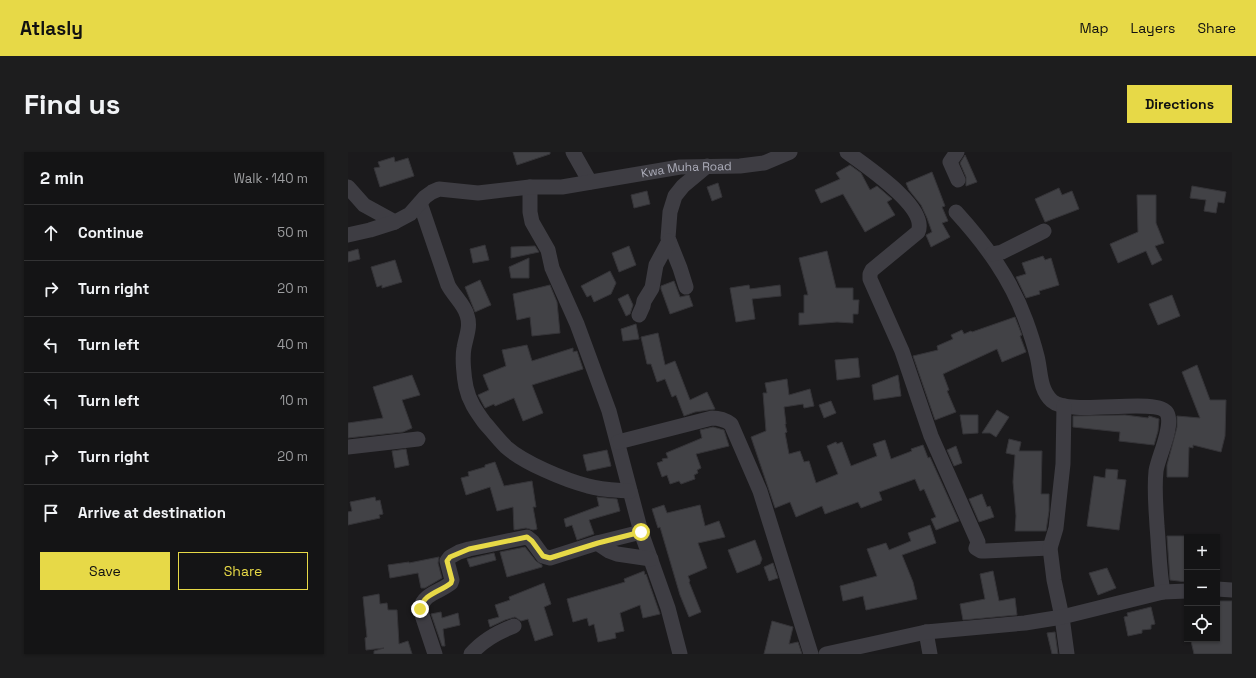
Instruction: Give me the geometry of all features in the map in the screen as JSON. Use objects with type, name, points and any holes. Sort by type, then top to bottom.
[{"type":"street","points":[[573,152],[585,182]]},
{"type":"street","name":"Kwa Muha Road","points":[[348,235],[395,222],[410,214],[424,197],[439,189],[478,193],[562,186],[680,167],[740,166],[764,163],[790,152]]},
{"type":"street","points":[[847,152],[893,187],[909,204],[916,214],[919,222],[918,232],[872,270],[870,279],[902,351],[931,436],[978,542],[976,548],[985,552],[1050,548]]},
{"type":"street","points":[[957,152],[950,162],[958,180]]},
{"type":"street","points":[[686,287],[668,238],[670,212],[675,196],[683,186],[707,166]]},
{"type":"street","points":[[348,187],[364,205],[395,222]]},
{"type":"street","points":[[530,188],[530,212],[532,222],[548,250],[552,268],[577,324],[609,411],[641,532],[668,608],[680,654]]},
{"type":"street","points":[[420,203],[448,284],[463,307],[468,318],[468,333],[464,349],[464,367],[466,387],[472,406],[506,447],[518,456],[576,483],[590,487],[630,491]]},
{"type":"street","points":[[956,212],[992,254],[1013,291],[1026,320],[1038,357],[1042,386],[1046,394],[1053,402],[1064,406],[1162,408],[1166,412],[1168,418],[1166,444],[1156,470],[1155,492],[1160,578],[1163,592]]},
{"type":"street","points":[[992,254],[1002,252],[1044,231]]},
{"type":"street","points":[[639,315],[644,301],[652,288],[656,265],[669,241]]},
{"type":"street","points":[[1064,406],[1063,464],[1056,528],[1050,548],[1067,654]]},
{"type":"street","points":[[618,442],[712,418],[726,420],[730,424],[760,491],[811,654]]},
{"type":"street","points":[[348,448],[418,439]]},
{"type":"street","points":[[435,654],[420,609],[421,603],[426,597],[451,583],[452,580],[447,561],[450,557],[469,549],[527,537],[532,541],[540,554],[546,558],[555,557],[598,543],[641,532]]},
{"type":"street","points":[[598,543],[609,551],[617,554],[651,559]]},
{"type":"street","points":[[1220,589],[1232,590]]},
{"type":"street","points":[[826,654],[926,632],[1025,623],[1062,617],[1163,592],[1184,591]]},
{"type":"street","points":[[471,654],[490,637],[514,626]]},
{"type":"street","points":[[926,632],[930,654]]},
{"type":"building","points":[[513,152],[550,152],[550,154],[517,165]]},
{"type":"building","points":[[965,155],[977,182],[966,186],[966,177],[960,163]]},
{"type":"building","points":[[394,157],[395,162],[408,158],[414,176],[380,187],[374,168],[380,167],[378,162]]},
{"type":"building","points":[[850,165],[861,173],[870,190],[877,186],[892,199],[887,202],[895,215],[865,232],[843,194],[821,203],[815,190],[840,179],[836,173]]},
{"type":"building","points":[[932,172],[945,206],[942,207],[948,221],[942,223],[950,237],[931,247],[926,235],[932,232],[927,218],[921,205],[909,190],[906,183]]},
{"type":"building","points":[[718,183],[722,197],[712,201],[707,187]]},
{"type":"building","points":[[1192,186],[1226,192],[1224,203],[1218,202],[1216,213],[1204,211],[1206,200],[1190,198]]},
{"type":"building","points":[[1059,188],[1062,195],[1072,191],[1079,209],[1045,222],[1035,199]]},
{"type":"building","points":[[647,191],[650,204],[634,208],[631,195]]},
{"type":"building","points":[[1137,195],[1156,195],[1156,223],[1164,243],[1155,246],[1162,260],[1152,265],[1146,251],[1118,263],[1110,244],[1138,232]]},
{"type":"building","points":[[485,245],[489,260],[473,263],[470,249]]},
{"type":"building","points":[[535,246],[539,252],[511,258],[511,247]]},
{"type":"building","points":[[629,246],[636,265],[619,272],[612,253]]},
{"type":"building","points":[[358,249],[360,259],[348,262],[348,252]]},
{"type":"building","points":[[827,251],[836,288],[853,288],[853,300],[859,300],[858,314],[853,314],[853,323],[837,322],[799,325],[799,313],[804,313],[804,295],[808,295],[799,258]]},
{"type":"building","points":[[1043,256],[1045,260],[1051,258],[1059,285],[1039,291],[1040,294],[1026,298],[1016,277],[1026,274],[1022,263]]},
{"type":"building","points":[[529,258],[529,278],[511,278],[509,267]]},
{"type":"building","points":[[395,260],[402,282],[382,288],[382,285],[377,287],[371,267]]},
{"type":"building","points":[[610,271],[616,283],[611,294],[594,302],[591,295],[587,297],[581,286]]},
{"type":"building","points":[[480,280],[491,305],[475,312],[465,287]]},
{"type":"building","points":[[674,281],[680,297],[689,295],[693,306],[670,314],[661,286]]},
{"type":"building","points":[[550,285],[557,302],[560,333],[532,336],[530,317],[517,320],[513,294]]},
{"type":"building","points":[[749,285],[750,289],[780,285],[781,296],[752,299],[755,319],[736,322],[730,288]]},
{"type":"building","points":[[628,294],[633,305],[630,314],[626,316],[618,299]]},
{"type":"building","points":[[1172,295],[1180,316],[1158,325],[1149,304]]},
{"type":"building","points":[[1015,317],[1022,335],[1020,336],[1026,352],[1002,362],[997,349],[943,374],[949,390],[947,391],[956,412],[935,420],[913,356],[938,350],[937,346],[953,339],[951,335],[962,330],[964,334]]},
{"type":"building","points":[[636,324],[639,339],[623,341],[621,329]]},
{"type":"building","points":[[658,333],[665,365],[675,361],[690,400],[707,392],[715,409],[695,412],[684,416],[676,395],[672,397],[665,379],[657,382],[651,364],[647,364],[641,337]]},
{"type":"building","points":[[527,345],[532,361],[573,348],[573,352],[577,351],[583,369],[532,385],[543,413],[523,421],[514,398],[495,406],[494,404],[485,408],[478,395],[489,390],[483,375],[506,366],[502,350]]},
{"type":"building","points":[[858,358],[860,377],[837,380],[835,360]]},
{"type":"building","points":[[1197,365],[1210,400],[1226,400],[1225,436],[1221,452],[1193,445],[1193,448],[1189,447],[1188,477],[1167,477],[1167,465],[1177,427],[1177,416],[1200,418],[1182,372]]},
{"type":"building","points":[[412,375],[420,395],[402,400],[412,428],[403,432],[348,438],[348,423],[383,418],[373,387]]},
{"type":"building","points":[[898,375],[901,396],[874,400],[872,385]]},
{"type":"building","points":[[787,379],[789,395],[810,389],[814,406],[804,408],[803,404],[784,407],[787,432],[785,433],[789,454],[800,451],[804,462],[809,461],[816,483],[838,474],[827,446],[836,442],[837,444],[842,442],[851,466],[877,456],[873,444],[885,440],[891,459],[923,445],[959,521],[936,530],[931,519],[936,517],[924,489],[920,491],[915,479],[879,492],[882,500],[861,508],[858,502],[825,514],[822,506],[796,517],[790,502],[775,508],[751,437],[766,431],[763,393],[767,393],[765,383]]},
{"type":"building","points":[[831,401],[836,413],[824,418],[819,405]]},
{"type":"building","points":[[997,410],[1009,417],[996,437],[990,433],[982,433]]},
{"type":"building","points":[[960,415],[978,415],[978,433],[963,434]]},
{"type":"building","points":[[1125,415],[1148,418],[1149,416],[1159,419],[1158,431],[1154,445],[1119,441],[1120,432],[1073,427],[1073,416]]},
{"type":"building","points":[[713,427],[724,430],[729,446],[696,454],[701,468],[697,470],[698,473],[694,475],[695,479],[681,484],[679,481],[670,484],[667,475],[662,477],[657,463],[663,461],[662,459],[668,458],[666,453],[702,438],[700,430]]},
{"type":"building","points":[[1009,439],[1021,442],[1019,451],[1042,451],[1041,494],[1049,494],[1049,511],[1046,531],[1015,531],[1016,516],[1013,482],[1015,455],[1006,453]]},
{"type":"building","points":[[956,446],[962,463],[954,466],[947,450]]},
{"type":"building","points":[[406,449],[409,465],[395,468],[392,451]]},
{"type":"building","points":[[607,450],[611,466],[587,471],[583,455]]},
{"type":"building","points":[[495,462],[504,486],[532,481],[536,507],[533,507],[537,529],[533,530],[526,528],[514,530],[513,507],[497,511],[490,487],[466,495],[461,478],[469,476],[468,472],[485,467],[485,465]]},
{"type":"building","points":[[1106,469],[1118,470],[1117,479],[1126,480],[1119,530],[1087,526],[1094,476],[1105,478]]},
{"type":"building","points":[[982,494],[987,507],[990,506],[994,517],[979,522],[969,499]]},
{"type":"building","points":[[375,497],[376,501],[380,500],[383,514],[379,515],[380,518],[348,525],[348,512],[352,511],[350,502]]},
{"type":"building","points":[[597,497],[617,499],[620,511],[589,520],[594,534],[577,540],[572,525],[566,527],[564,519],[599,506]]},
{"type":"building","points":[[664,505],[667,513],[700,505],[705,526],[719,521],[725,537],[698,543],[707,568],[688,576],[701,612],[689,617],[680,595],[660,527],[658,528],[652,509]]},
{"type":"building","points":[[930,525],[936,543],[902,555],[913,582],[917,599],[866,610],[863,596],[843,601],[840,586],[877,576],[867,549],[886,543],[889,550],[911,541],[908,533]]},
{"type":"building","points":[[1167,536],[1184,536],[1184,582],[1170,580]]},
{"type":"building","points":[[755,540],[762,559],[760,564],[737,573],[728,550]]},
{"type":"building","points":[[525,547],[536,561],[542,565],[542,567],[507,577],[500,552]]},
{"type":"building","points":[[494,553],[496,560],[470,567],[467,559]]},
{"type":"building","points":[[439,557],[438,563],[442,578],[425,588],[421,588],[418,573],[390,578],[388,565],[409,563]]},
{"type":"building","points":[[773,563],[778,578],[769,581],[764,567]]},
{"type":"building","points":[[1107,568],[1116,588],[1098,595],[1089,573]]},
{"type":"building","points":[[644,571],[660,614],[643,618],[640,605],[620,613],[624,631],[615,633],[616,638],[598,642],[594,624],[589,626],[587,618],[573,622],[567,599],[625,582],[624,579]]},
{"type":"building","points":[[993,571],[999,601],[1015,598],[1017,615],[963,620],[960,604],[985,599],[980,574]]},
{"type":"building","points":[[544,583],[551,604],[544,607],[553,635],[535,641],[528,619],[521,621],[515,617],[490,627],[488,620],[499,617],[495,605],[510,600],[509,597]]},
{"type":"building","points":[[379,594],[380,604],[387,603],[388,610],[397,610],[399,644],[408,641],[412,654],[374,654],[374,651],[384,648],[366,650],[365,638],[367,637],[363,597]]},
{"type":"building","points":[[1220,601],[1232,601],[1232,654],[1194,654],[1191,642],[1220,642]]},
{"type":"building","points":[[1151,607],[1155,624],[1151,625],[1151,629],[1142,630],[1142,633],[1128,636],[1124,617],[1128,616],[1127,613]]},
{"type":"building","points":[[441,612],[442,618],[458,613],[460,625],[443,629],[445,646],[442,646],[431,614]]},
{"type":"building","points":[[772,621],[793,627],[789,644],[798,642],[802,654],[764,654]]},
{"type":"building","points":[[1055,632],[1058,654],[1052,654],[1047,633]]},
{"type":"route","points":[[420,609],[421,603],[426,597],[451,583],[452,580],[447,561],[450,557],[459,552],[527,537],[532,541],[540,554],[546,558],[550,558],[619,537],[641,532]]}]
